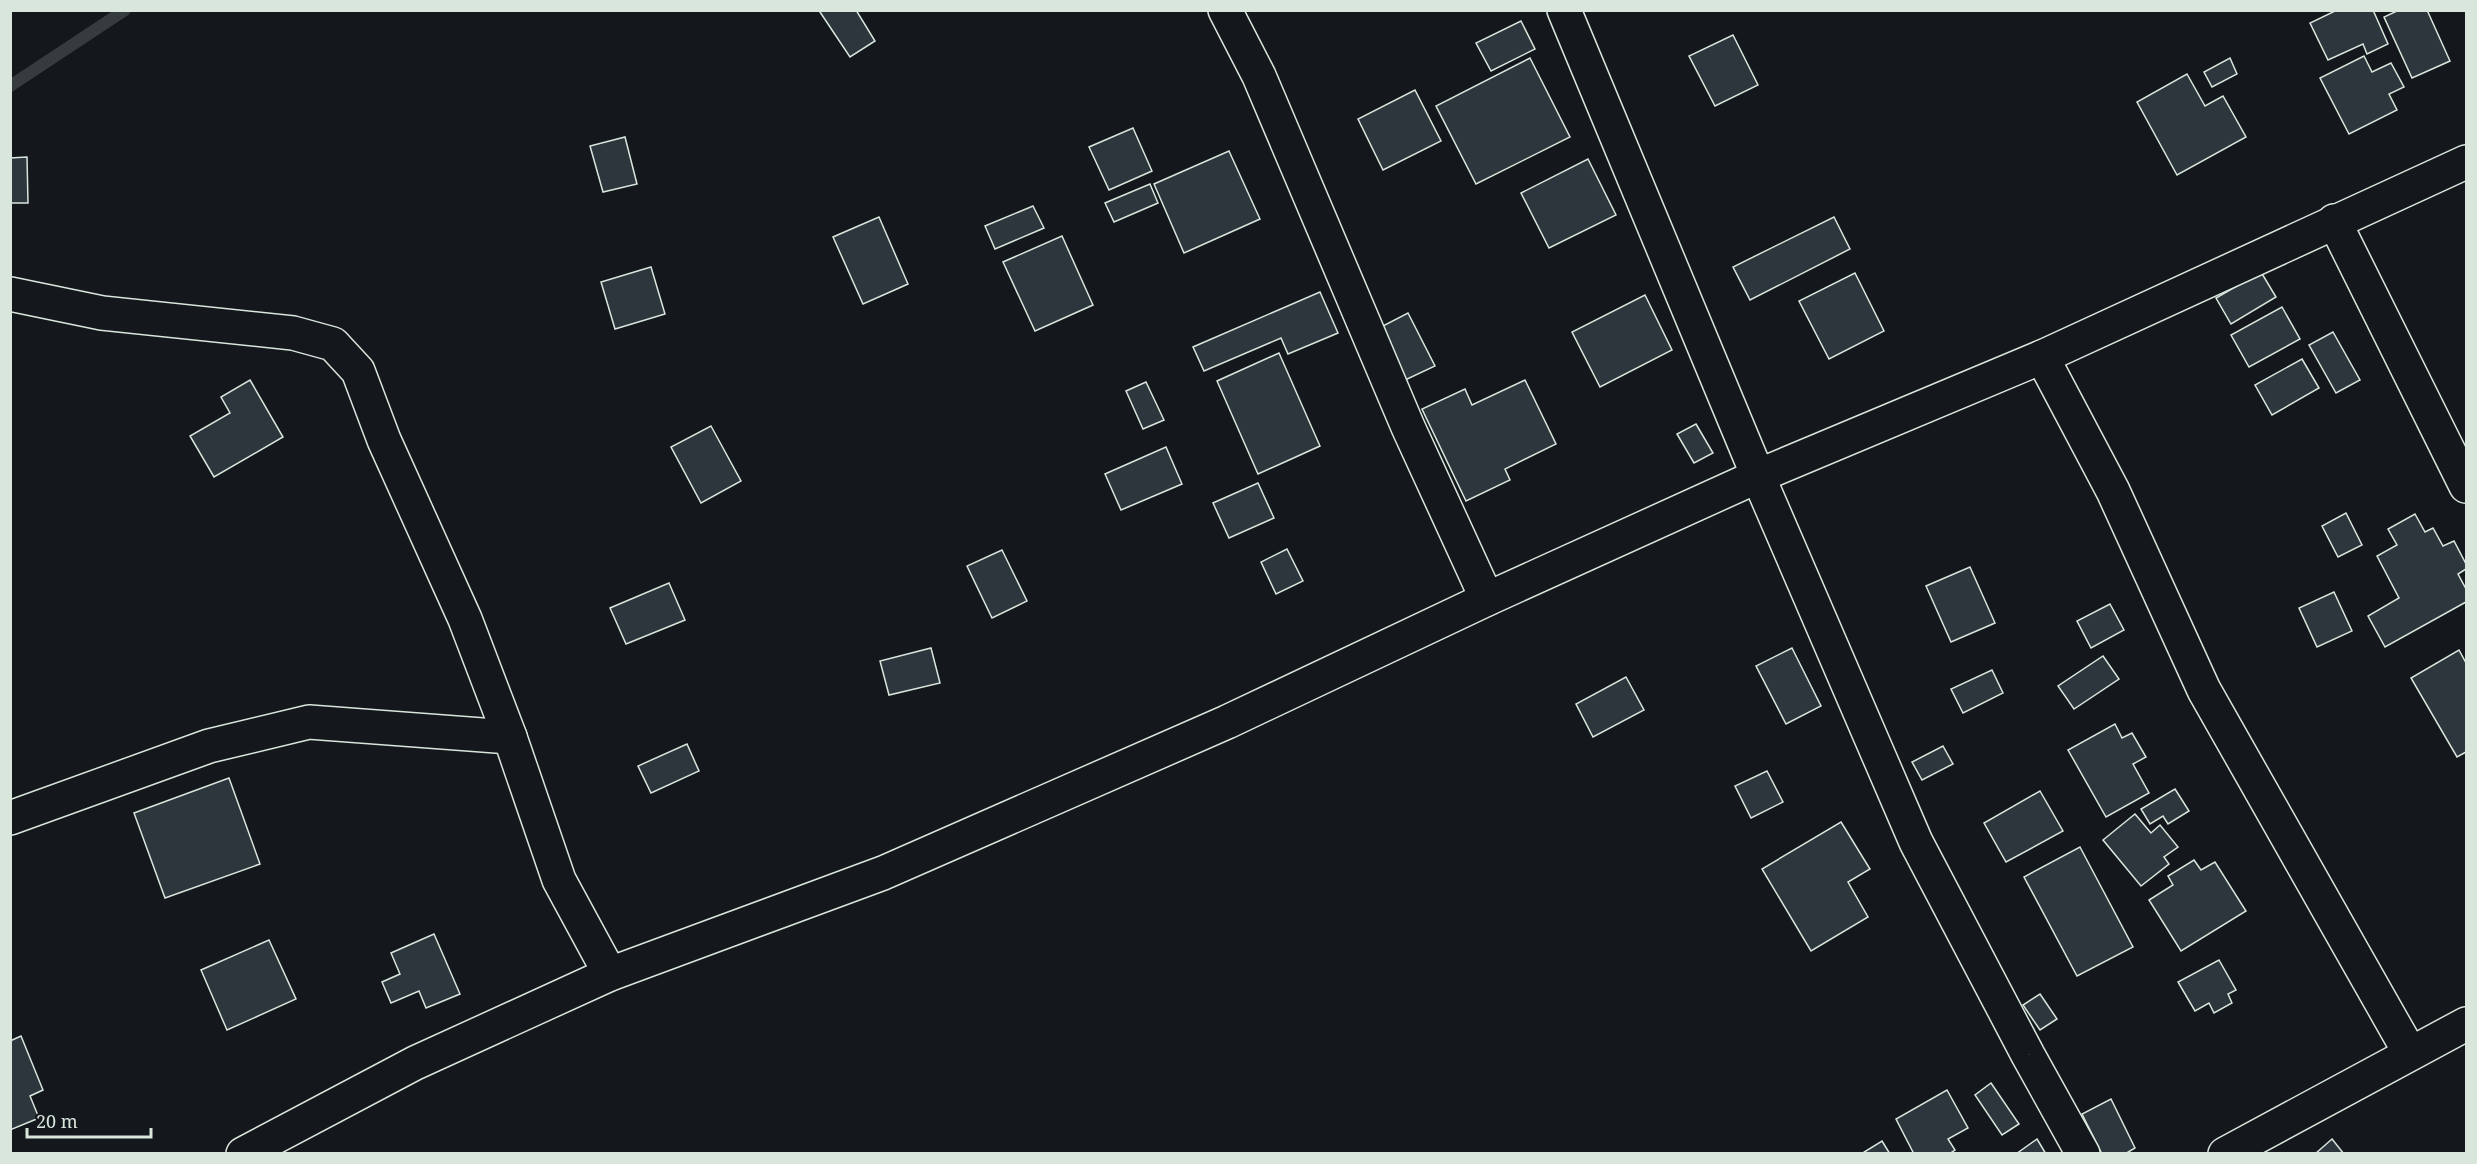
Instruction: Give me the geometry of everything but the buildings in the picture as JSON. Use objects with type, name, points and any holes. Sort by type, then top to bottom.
[{"type":"street","points":[[1225,10],[1259,76],[1408,427],[1486,599]]},
{"type":"street","points":[[1564,10],[1758,476],[1916,842],[2083,1154]]},
{"type":"street","points":[[243,1154],[275,1144],[415,1063],[610,974],[884,873],[1227,722],[1486,599],[1758,476],[2042,357],[2466,162]]},
{"type":"street","points":[[2334,222],[2466,486]]},
{"type":"street","points":[[10,294],[102,313],[293,333],[333,344],[358,371],[384,440],[465,619],[510,737],[559,880],[610,974]]},
{"type":"street","points":[[2042,357],[2113,491],[2204,690],[2410,1053]]},
{"type":"street","points":[[10,819],[209,746],[309,722],[510,737]]},
{"type":"street","points":[[2225,1154],[2466,1024]]},
{"type":"waterway","points":[[10,86],[125,10]]}]
